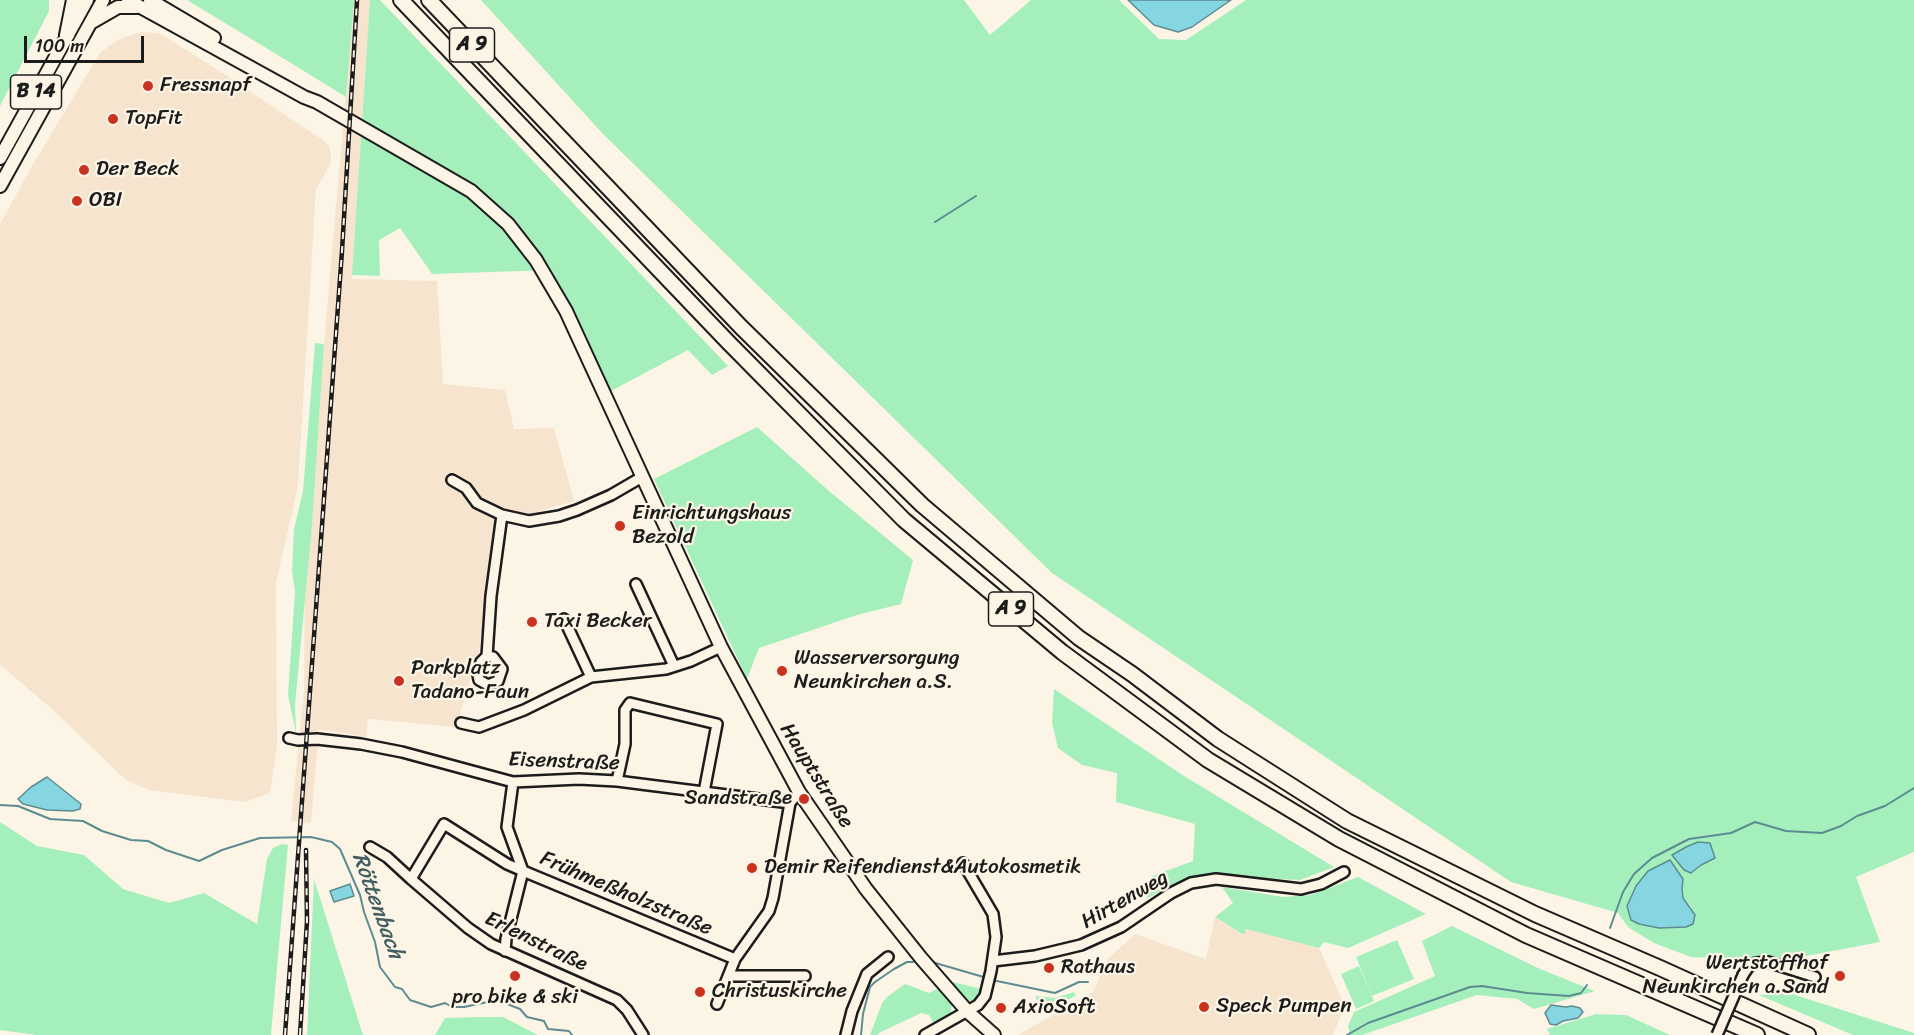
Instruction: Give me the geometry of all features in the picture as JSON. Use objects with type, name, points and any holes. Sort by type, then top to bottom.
[{"type":"highway","points":[[68,34],[74,0]]},
{"type":"highway","name":"A 9","points":[[401,0],[728,342],[904,520],[1062,652],[1208,760],[1339,839],[1526,935],[1757,1035]]},
{"type":"highway","name":"A 9","points":[[429,0],[741,327],[905,489],[1079,638],[1132,674],[1218,739],[1347,821],[1535,914],[1808,1035]]},
{"type":"main road","name":"B 14","points":[[0,158],[87,0]]},
{"type":"main road","name":"B 14","points":[[0,186],[103,0]]},
{"type":"main road","points":[[150,0],[305,90],[317,102]]},
{"type":"main road","points":[[89,25],[118,7],[133,3],[317,102]]},
{"type":"main road","name":"Hauptstraße","points":[[317,102],[471,191],[508,224],[536,260],[566,311],[721,646],[799,792],[866,889],[921,958],[968,1012],[994,1035]]},
{"type":"street","points":[[452,480],[466,488],[477,503],[502,515],[529,521],[559,516],[610,495],[642,477]]},
{"type":"street","points":[[487,656],[491,596],[502,515]]},
{"type":"street","points":[[636,584],[674,666]]},
{"type":"street","points":[[564,619],[591,677]]},
{"type":"street","points":[[461,723],[479,727],[497,721],[591,677],[674,666],[691,661],[721,646]]},
{"type":"street","points":[[617,781],[625,744],[625,710],[630,703],[717,724],[704,792]]},
{"type":"street","name":"Eisenstraße","points":[[289,738],[361,744],[402,752],[513,782],[579,779],[617,781],[790,803]]},
{"type":"street","name":"Frühmeßholzstraße","points":[[513,782],[507,827],[523,871],[735,959]]},
{"type":"street","points":[[717,1004],[735,959],[769,911],[790,803],[799,792]]},
{"type":"street","points":[[411,879],[444,824],[507,864],[523,871],[506,939],[506,951]]},
{"type":"street","name":"Erlenstraße","points":[[370,847],[387,857],[468,928],[491,944],[617,1000],[627,1010],[643,1035]]},
{"type":"street","points":[[925,1035],[978,1005],[986,993],[992,966],[996,937],[993,914],[963,863]]},
{"type":"street","name":"Hirtenweg","points":[[992,966],[1081,945],[1121,927],[1171,893],[1191,883],[1216,879],[1301,889],[1321,884],[1344,872]]},
{"type":"street","points":[[846,1035],[852,1011],[867,974],[888,957]]},
{"type":"street","points":[[1717,1035],[1749,966],[1768,962],[1815,977]]},
{"type":"street","points":[[729,976],[805,976]]},
{"type":"shaded area","points":[[354,0],[370,0],[352,279],[437,281],[443,384],[505,390],[514,429],[554,428],[574,501],[496,524],[479,650],[456,727],[368,719],[366,737],[319,729],[311,823],[291,821],[304,692],[305,593],[312,526],[324,344]]},
{"type":"shaded area","points":[[141,32],[158,33],[164,36],[221,72],[323,140],[331,153],[331,161],[316,189],[298,486],[276,583],[277,746],[270,793],[245,802],[149,790],[126,780],[51,708],[0,665],[0,224],[100,53],[119,39]]},
{"type":"shaded area","points":[[1215,917],[1243,935],[1246,929],[1319,948],[1345,1006],[1333,1035],[1018,1035],[1093,992],[1108,959],[1135,934],[1206,959]]},
{"type":"green space","points":[[0,0],[49,0],[49,11],[0,106]]},
{"type":"green space","points":[[187,0],[354,0],[346,97],[281,57]]},
{"type":"green space","points":[[370,0],[380,0],[728,366],[712,375],[688,350],[611,391],[549,270],[432,274],[400,228],[379,240],[380,276],[352,275]]},
{"type":"green space","points":[[481,0],[964,0],[990,35],[1031,0],[1119,0],[1159,39],[1186,40],[1246,0],[1914,0],[1914,852],[1856,877],[1880,942],[1785,960],[1691,957],[1654,943],[1628,927],[1618,913],[1511,882],[1052,573],[602,133]],"holes":[[[1698,843],[1710,843],[1715,858],[1692,873],[1673,855]],[[1683,879],[1683,898],[1692,908],[1660,928],[1647,924]]]},
{"type":"green space","points":[[315,343],[324,344],[312,526],[295,705],[296,733],[288,695],[295,592],[292,571],[294,529],[303,491]]},
{"type":"green space","points":[[757,427],[829,491],[913,560],[901,604],[857,615],[759,648],[747,679],[654,479]]},
{"type":"green space","points":[[1054,689],[1184,776],[1334,867],[1300,880],[1207,876],[1172,885],[1146,899],[1152,876],[1193,861],[1195,824],[1116,802],[1117,773],[1082,765],[1058,748],[1052,722]]},
{"type":"green space","points":[[0,822],[37,846],[84,855],[123,889],[169,903],[204,893],[257,924],[267,859],[273,848],[282,844],[288,845],[271,1035],[36,1035],[0,1030]]},
{"type":"green space","points":[[1358,877],[1426,914],[1348,948],[1324,942],[1319,948],[1246,929],[1244,935],[1215,917],[1233,903],[1222,887],[1283,897],[1311,895]]},
{"type":"green space","points":[[314,879],[363,1035],[307,1035]]},
{"type":"green space","points":[[1452,926],[1540,969],[1595,991],[1534,1009],[1517,999],[1477,995],[1362,1035],[1350,1035],[1348,1026],[1354,1012],[1435,976],[1422,941]]},
{"type":"green space","points":[[1397,940],[1414,979],[1372,996],[1356,957]]},
{"type":"green space","points":[[1359,966],[1374,1001],[1356,1009],[1341,974]]},
{"type":"green space","points":[[948,981],[982,989],[974,1000],[969,1001]]},
{"type":"green space","points":[[905,984],[929,993],[939,988],[952,1005],[951,1012],[944,1018],[933,1022],[929,1015],[921,1013],[878,1035],[870,1035],[882,1003]]},
{"type":"green space","points":[[1074,992],[1076,996],[1056,1005],[1041,1004],[1036,999],[1036,996],[1055,998]]},
{"type":"green space","points":[[1789,993],[1914,1033],[1914,1035],[1853,1035],[1759,995]]},
{"type":"green space","points":[[1596,1014],[1626,1015],[1670,1035],[1550,1035],[1547,1029]]},
{"type":"green space","points":[[503,1017],[538,1035],[435,1035],[445,1018]]},
{"type":"water","points":[[1128,0],[1231,0],[1192,27],[1178,32],[1154,25]]},
{"type":"water","points":[[47,777],[81,804],[80,809],[47,810],[23,804],[18,799]]},
{"type":"water","points":[[1698,842],[1710,843],[1715,858],[1691,873],[1684,870],[1672,855]]},
{"type":"water","points":[[1670,860],[1683,879],[1683,898],[1695,915],[1693,924],[1686,927],[1659,928],[1631,920],[1627,906],[1636,886],[1648,871]]},
{"type":"water","points":[[350,884],[354,896],[334,902],[330,891]]},
{"type":"water","points":[[1551,1005],[1572,1006],[1580,1008],[1583,1012],[1578,1018],[1556,1025],[1550,1024],[1545,1013]]},
{"type":"waterway","points":[[935,222],[976,196]]},
{"type":"waterway","name":"Röttenbach","points":[[1610,928],[1623,892],[1634,874],[1652,858],[1689,839],[1731,833],[1755,822],[1786,831],[1822,833],[1841,826],[1857,816],[1885,806],[1914,788]]},
{"type":"waterway","name":"Röttenbach","points":[[0,805],[18,806],[50,819],[83,821],[102,831],[131,840],[148,841],[166,850],[199,861],[222,850],[260,838],[311,837],[332,842],[340,849],[360,895],[375,942],[380,967],[395,987],[402,989],[410,1000],[431,1007],[445,1003],[452,1007],[464,1007],[497,1000],[520,1009],[527,1017],[544,1021],[548,1029],[569,1031],[572,1035]]},
{"type":"waterway","name":"Röttenbach","points":[[861,1035],[863,1014],[870,987],[894,969],[907,962],[913,962]]},
{"type":"waterway","name":"Röttenbach","points":[[932,962],[987,978]]},
{"type":"waterway","name":"Röttenbach","points":[[992,980],[1055,993],[1079,982],[1088,982]]},
{"type":"waterway","name":"Röttenbach","points":[[1347,1035],[1368,1023],[1470,987],[1482,986],[1527,993],[1569,996],[1581,993],[1587,985]]},
{"type":"railway","points":[[285,1035],[342,251],[357,0]]},
{"type":"railway","points":[[300,1035],[307,921],[306,850]]},
{"type":"place","name":"Fressnapf","points":[[148,86]]},
{"type":"place","name":"TopFit","points":[[113,119]]},
{"type":"place","name":"Der Beck","points":[[84,170]]},
{"type":"place","name":"OBI","points":[[77,201]]},
{"type":"place","name":"Einrichtungshaus Bezold","points":[[620,526]]},
{"type":"place","name":"Taxi Becker","points":[[532,622]]},
{"type":"place","name":"Wasserversorgung Neunkirchen a.S.","points":[[782,671]]},
{"type":"place","name":"Parkplatz Tadano-Faun","points":[[399,681]]},
{"type":"place","name":"Sandstraße","points":[[804,799]]},
{"type":"place","name":"Demir Reifendienst&Autokosmetik","points":[[752,868]]},
{"type":"place","name":"Rathaus","points":[[1049,968]]},
{"type":"place","name":"pro bike & ski","points":[[515,976]]},
{"type":"place","name":"Wertstoffhof Neunkirchen a.Sand","points":[[1840,976]]},
{"type":"place","name":"Christuskirche","points":[[700,992]]},
{"type":"place","name":"Speck Pumpen","points":[[1204,1007]]},
{"type":"place","name":"AxioSoft","points":[[1001,1008]]}]
